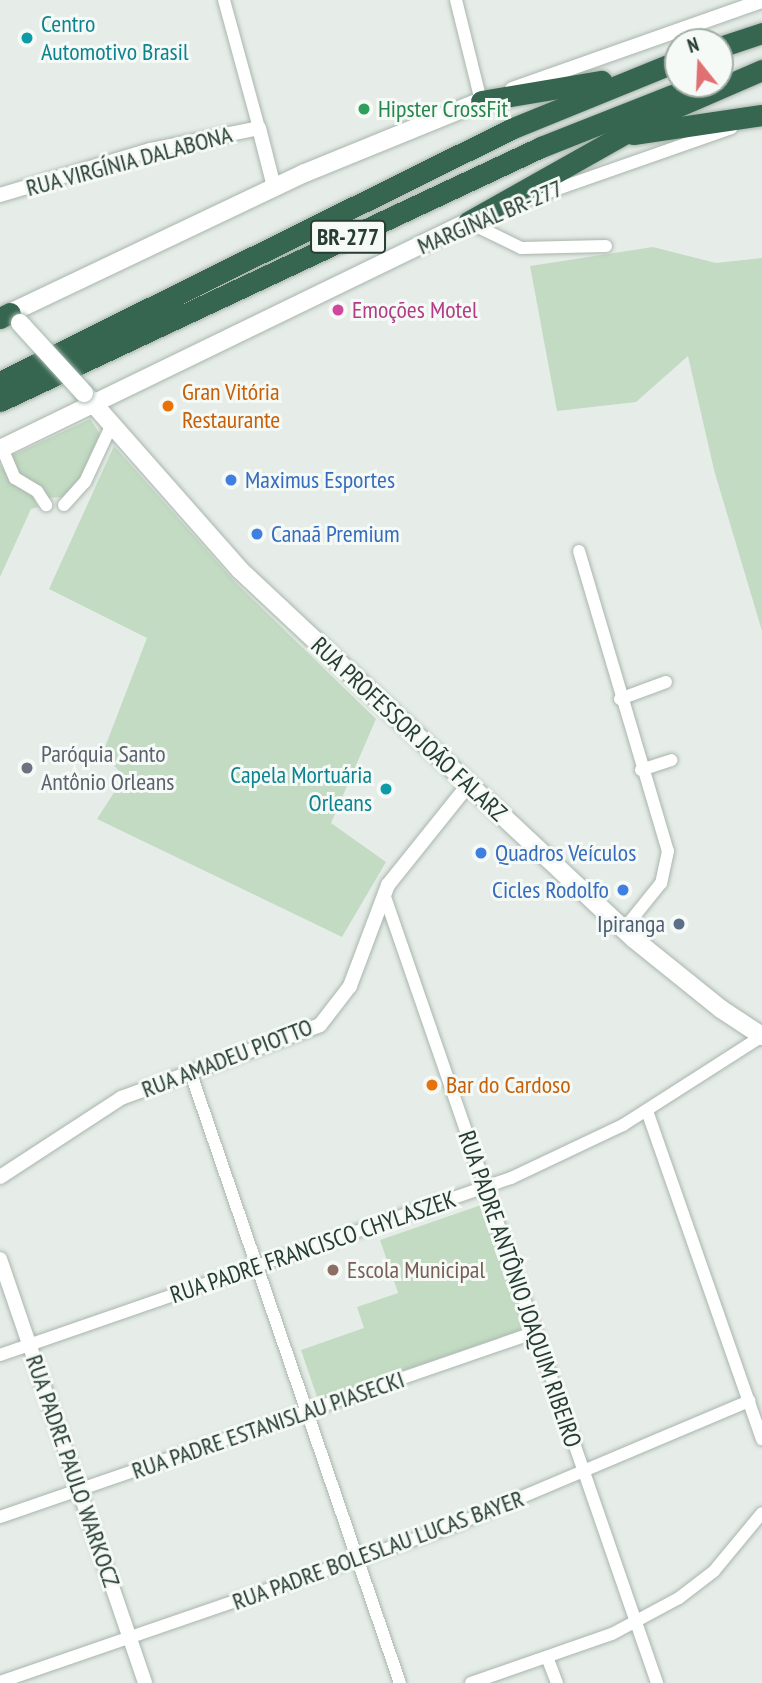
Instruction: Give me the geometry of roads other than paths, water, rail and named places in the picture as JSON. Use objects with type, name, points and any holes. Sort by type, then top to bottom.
[{"type":"highway","points":[[734,42],[762,33]]},
{"type":"highway","points":[[734,73],[762,64]]},
{"type":"highway","name":"BR-277","points":[[0,382],[513,128],[664,66]]},
{"type":"highway","points":[[468,222],[617,136],[762,70]]},
{"type":"highway","points":[[481,102],[644,74]]},
{"type":"highway","name":"BR-277","points":[[0,401],[528,153],[665,98]]},
{"type":"highway","points":[[617,136],[762,117]]},
{"type":"main road","points":[[8,313],[274,187],[481,102]]},
{"type":"main road","name":"MARGINAL BR-277","points":[[1,449],[90,398],[468,222]]},
{"type":"main road","name":"RUA PROFESSOR JOÃO FALARZ","points":[[8,313],[90,398],[224,554],[624,929],[685,982],[762,1036]]},
{"type":"street","points":[[225,0],[274,187]]},
{"type":"street","points":[[456,0],[481,102],[640,41],[762,1]]},
{"type":"street","name":"MARGINAL BR-277","points":[[468,222],[621,164],[762,117]]},
{"type":"street","name":"RUA VIRGÍNIA DALABONA","points":[[0,195],[169,145],[259,128]]},
{"type":"street","points":[[468,222],[521,248],[606,246]]},
{"type":"street","points":[[64,505],[85,482],[112,424]]},
{"type":"street","points":[[1,449],[15,478],[37,491],[46,505]]},
{"type":"street","points":[[579,551],[641,770],[660,816],[667,867],[657,890],[624,929]]},
{"type":"street","points":[[620,699],[666,682]]},
{"type":"street","points":[[641,770],[671,760]]},
{"type":"street","name":"RUA AMADEU PIOTTO","points":[[2,1175],[121,1098],[295,1037],[326,1019],[349,986],[384,894],[468,785]]},
{"type":"street","name":"RUA PADRE ANTÔNIO JOAQUIM RIBEIRO","points":[[384,894],[657,1683]]},
{"type":"street","name":"RUA PADRE FRANCISCO CHYLASZEK","points":[[0,1355],[485,1188],[575,1150],[647,1111],[762,1036]]},
{"type":"street","points":[[191,1074],[400,1683]]},
{"type":"street","points":[[647,1111],[762,1439]]},
{"type":"street","points":[[0,1159],[2,1175]]},
{"type":"street","name":"RUA PADRE PAULO WARKOCZ","points":[[0,1259],[145,1683]]},
{"type":"street","name":"RUA PADRE ESTANISLAU PIASECKI","points":[[0,1517],[536,1332]]},
{"type":"street","name":"RUA PADRE BOLESLAU LUCAS BAYER","points":[[0,1682],[482,1515],[748,1401]]},
{"type":"street","points":[[471,1683],[636,1623],[700,1584],[762,1513]]},
{"type":"street","points":[[547,1657],[557,1683]]},
{"type":"place","name":"Centro Automotivo Brasil","points":[[27,38]]},
{"type":"place","name":"Hipster CrossFit","points":[[364,109]]},
{"type":"place","name":"Emoções Motel","points":[[338,310]]},
{"type":"place","name":"Gran Vitória Restaurante","points":[[168,406]]},
{"type":"place","name":"Maximus Esportes","points":[[231,480]]},
{"type":"place","name":"Canaã Premium","points":[[257,534]]},
{"type":"place","name":"Paróquia Santo Antônio Orleans","points":[[27,768]]},
{"type":"place","name":"Capela Mortuária Orleans","points":[[386,789]]},
{"type":"place","name":"Quadros Veículos","points":[[481,853]]},
{"type":"place","name":"Cicles Rodolfo","points":[[623,890]]},
{"type":"place","name":"Ipiranga","points":[[679,924]]},
{"type":"place","name":"Bar do Cardoso","points":[[432,1085]]},
{"type":"place","name":"Escola Municipal","points":[[333,1270]]}]
